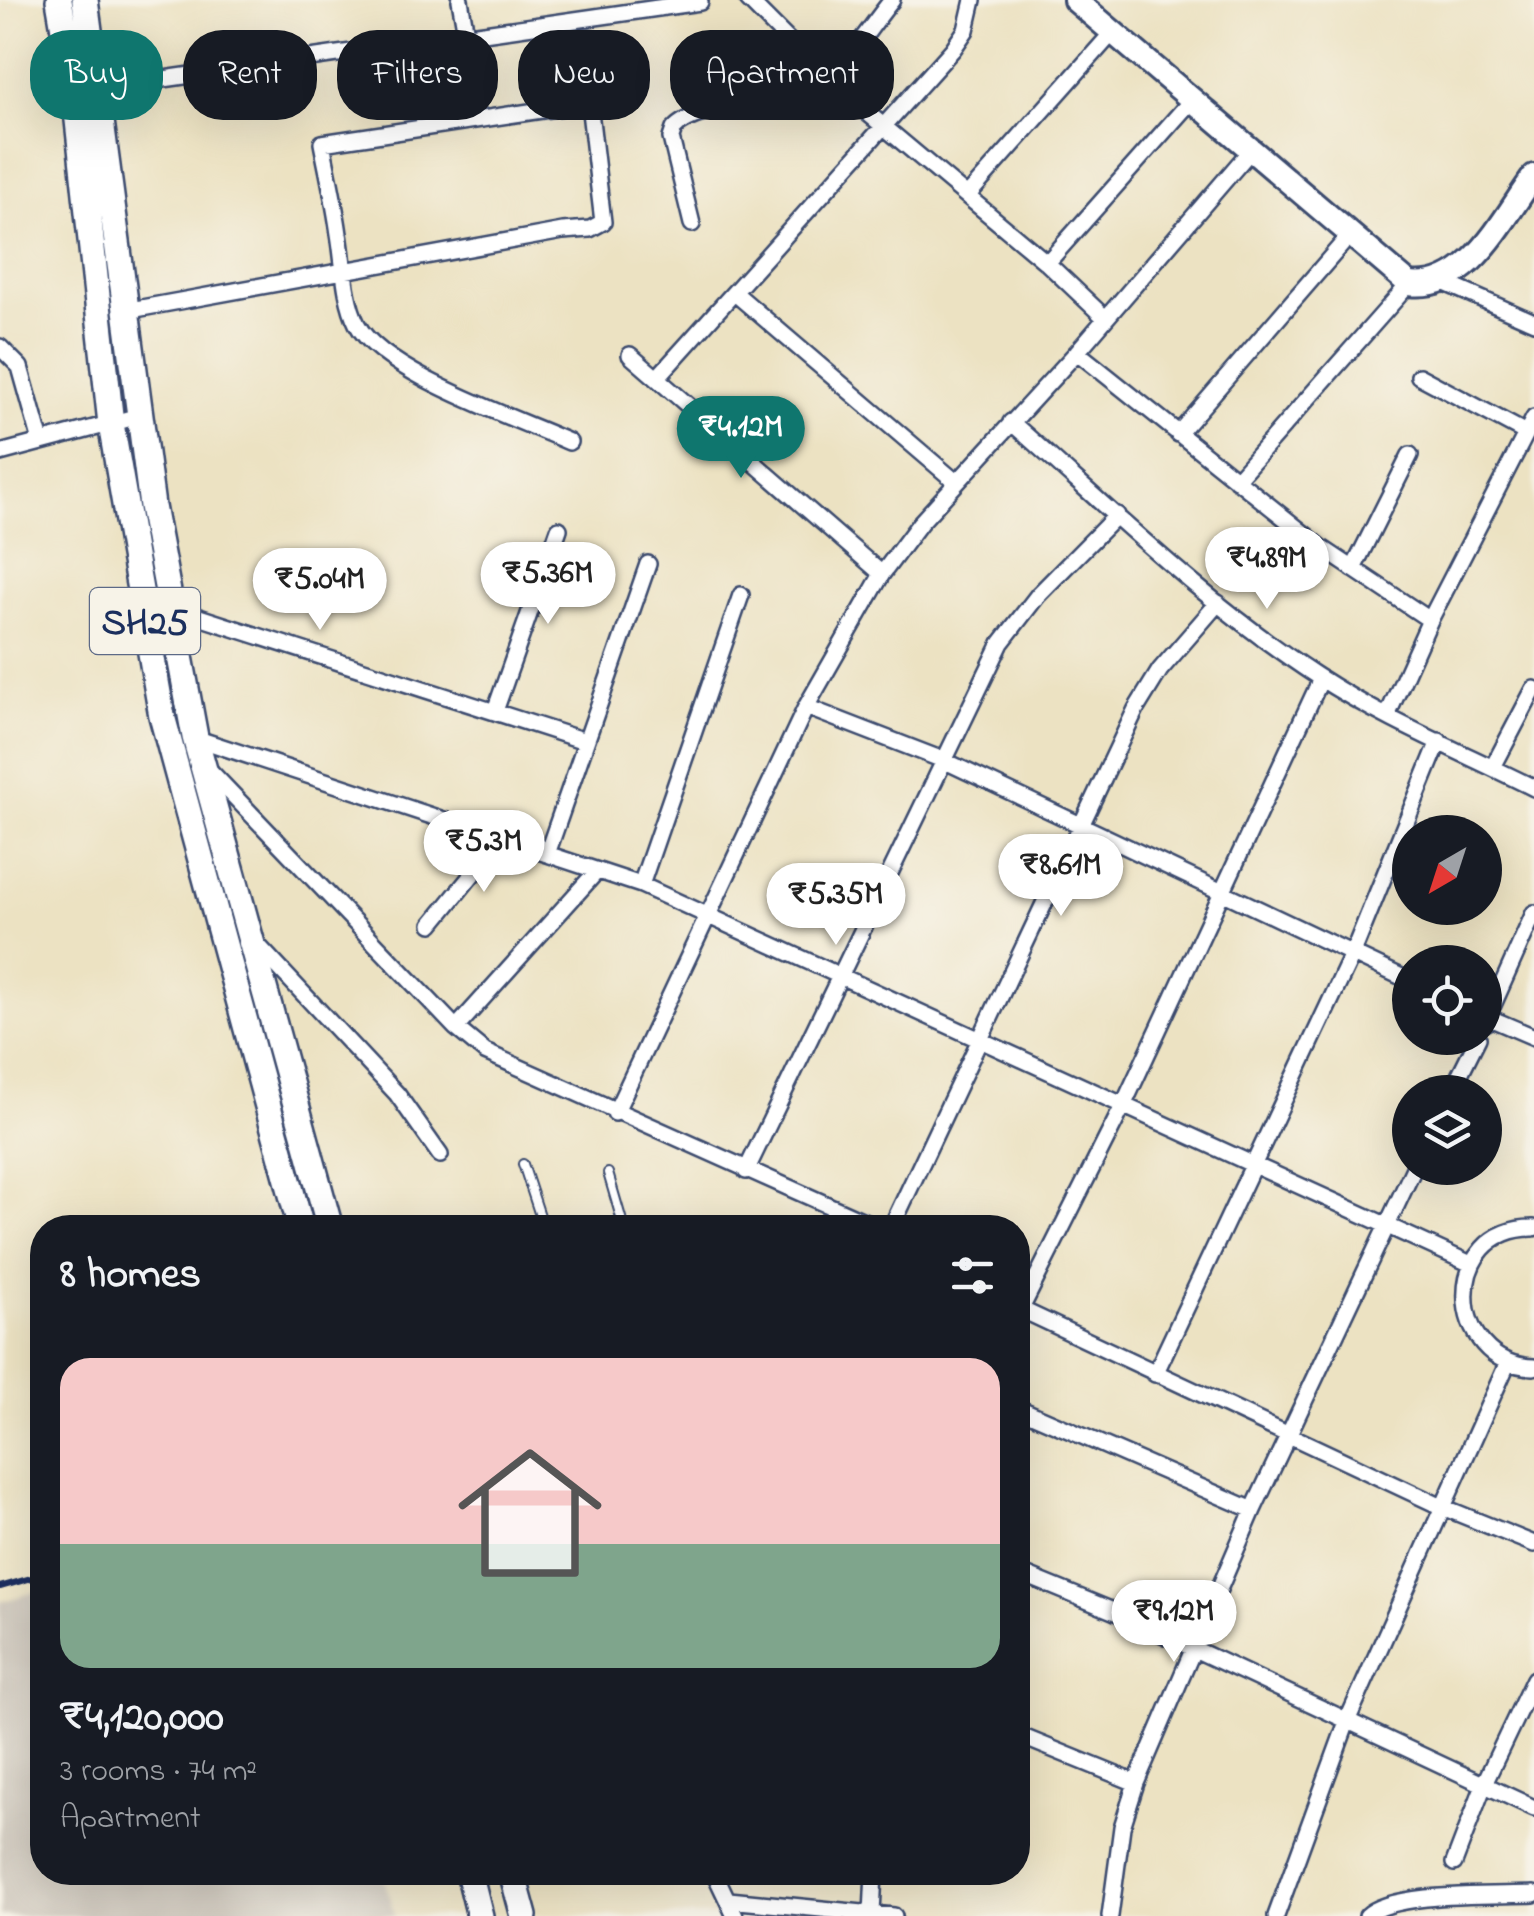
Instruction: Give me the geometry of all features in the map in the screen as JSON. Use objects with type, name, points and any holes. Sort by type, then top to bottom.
[{"type":"main road","name":"SH25","points":[[59,0],[75,93],[110,424],[167,736],[298,1215]]},
{"type":"main road","name":"SH25","points":[[86,0],[89,30]]},
{"type":"main road","points":[[1075,0],[1410,284],[1445,283],[1464,268],[1534,176]]},
{"type":"main road","name":"SH25","points":[[98,120],[139,416],[195,737],[326,1215]]},
{"type":"main road","points":[[472,1885],[480,1916]]},
{"type":"main road","points":[[516,1885],[524,1916]]},
{"type":"street","points":[[460,0],[465,30]]},
{"type":"street","points":[[748,0],[778,30]]},
{"type":"street","points":[[867,30],[892,0]]},
{"type":"street","points":[[657,378],[953,49],[966,30],[973,0]]},
{"type":"street","points":[[495,30],[700,2]]},
{"type":"street","points":[[968,195],[1113,32]]},
{"type":"street","points":[[163,80],[337,53]]},
{"type":"street","points":[[1047,263],[1191,100]]},
{"type":"street","points":[[125,311],[345,272],[590,229],[603,222],[589,103],[322,144],[345,272],[355,321],[370,346],[398,365],[570,442]]},
{"type":"street","points":[[689,120],[680,122],[672,138],[692,224]]},
{"type":"street","points":[[878,120],[1047,263],[1105,318]]},
{"type":"street","points":[[615,1113],[806,707],[882,574],[956,482],[1077,352],[1250,152]]},
{"type":"street","points":[[1178,434],[1350,235]]},
{"type":"street","points":[[1445,283],[1534,322]]},
{"type":"street","points":[[1236,480],[1410,284]]},
{"type":"street","points":[[736,294],[956,482]]},
{"type":"street","points":[[0,347],[20,367],[41,442]]},
{"type":"street","points":[[1077,352],[1352,569],[1430,620]]},
{"type":"street","points":[[630,355],[882,574]]},
{"type":"street","points":[[1388,714],[1430,620],[1530,426],[1419,376]]},
{"type":"street","points":[[0,454],[139,416]]},
{"type":"street","points":[[1011,422],[1218,602],[1321,679],[1534,788]]},
{"type":"street","points":[[1352,569],[1410,455]]},
{"type":"street","points":[[746,1171],[1001,643],[1038,595],[1116,514]]},
{"type":"street","points":[[495,711],[558,529]]},
{"type":"street","points":[[548,851],[648,564]]},
{"type":"street","points":[[641,885],[741,595]]},
{"type":"street","points":[[897,1215],[1144,696],[1218,602]]},
{"type":"street","points":[[171,608],[585,741]]},
{"type":"street","points":[[1030,1287],[1122,1108],[1321,679]]},
{"type":"street","points":[[1493,768],[1534,689]]},
{"type":"street","points":[[806,707],[943,760],[1392,974]]},
{"type":"street","points":[[167,736],[195,737],[641,885],[980,1036],[1122,1108],[1387,1222],[1471,1264]]},
{"type":"street","points":[[1155,1374],[1352,955],[1439,740]]},
{"type":"street","points":[[202,764],[456,1028],[485,1052],[849,1215]]},
{"type":"street","points":[[432,924],[502,838]]},
{"type":"street","points":[[456,1028],[597,871]]},
{"type":"street","points":[[1502,984],[1534,914]]},
{"type":"street","points":[[252,939],[398,1094],[440,1154]]},
{"type":"street","points":[[1502,1025],[1534,1037]]},
{"type":"street","points":[[1110,1916],[1122,1827],[1136,1784],[1253,1510],[1406,1185]]},
{"type":"street","points":[[1534,1228],[1502,1234],[1471,1264],[1464,1286],[1464,1310],[1472,1332],[1487,1350],[1508,1362],[1534,1366]]},
{"type":"street","points":[[1030,1313],[1440,1506],[1534,1544]]},
{"type":"street","points":[[1276,1916],[1348,1719],[1440,1506],[1508,1362]]},
{"type":"street","points":[[1030,1413],[1253,1510]]},
{"type":"street","points":[[1030,1577],[1348,1719],[1534,1808]]},
{"type":"street","points":[[1454,1863],[1485,1782],[1534,1679]]},
{"type":"street","points":[[1030,1739],[1136,1784]]},
{"type":"street","points":[[720,1885],[732,1908],[894,1916]]},
{"type":"street","points":[[872,1914],[873,1885]]},
{"type":"street","points":[[1367,1916],[1376,1908],[1441,1898],[1534,1894]]},
{"type":"lane","points":[[523,1164],[540,1215]]},
{"type":"lane","points":[[608,1173],[620,1215]]},
{"type":"shaded area","points":[[30,1593],[30,1885],[386,1885],[395,1916],[0,1916],[0,1602]]},
{"type":"railway","points":[[0,1587],[30,1578]]}]
